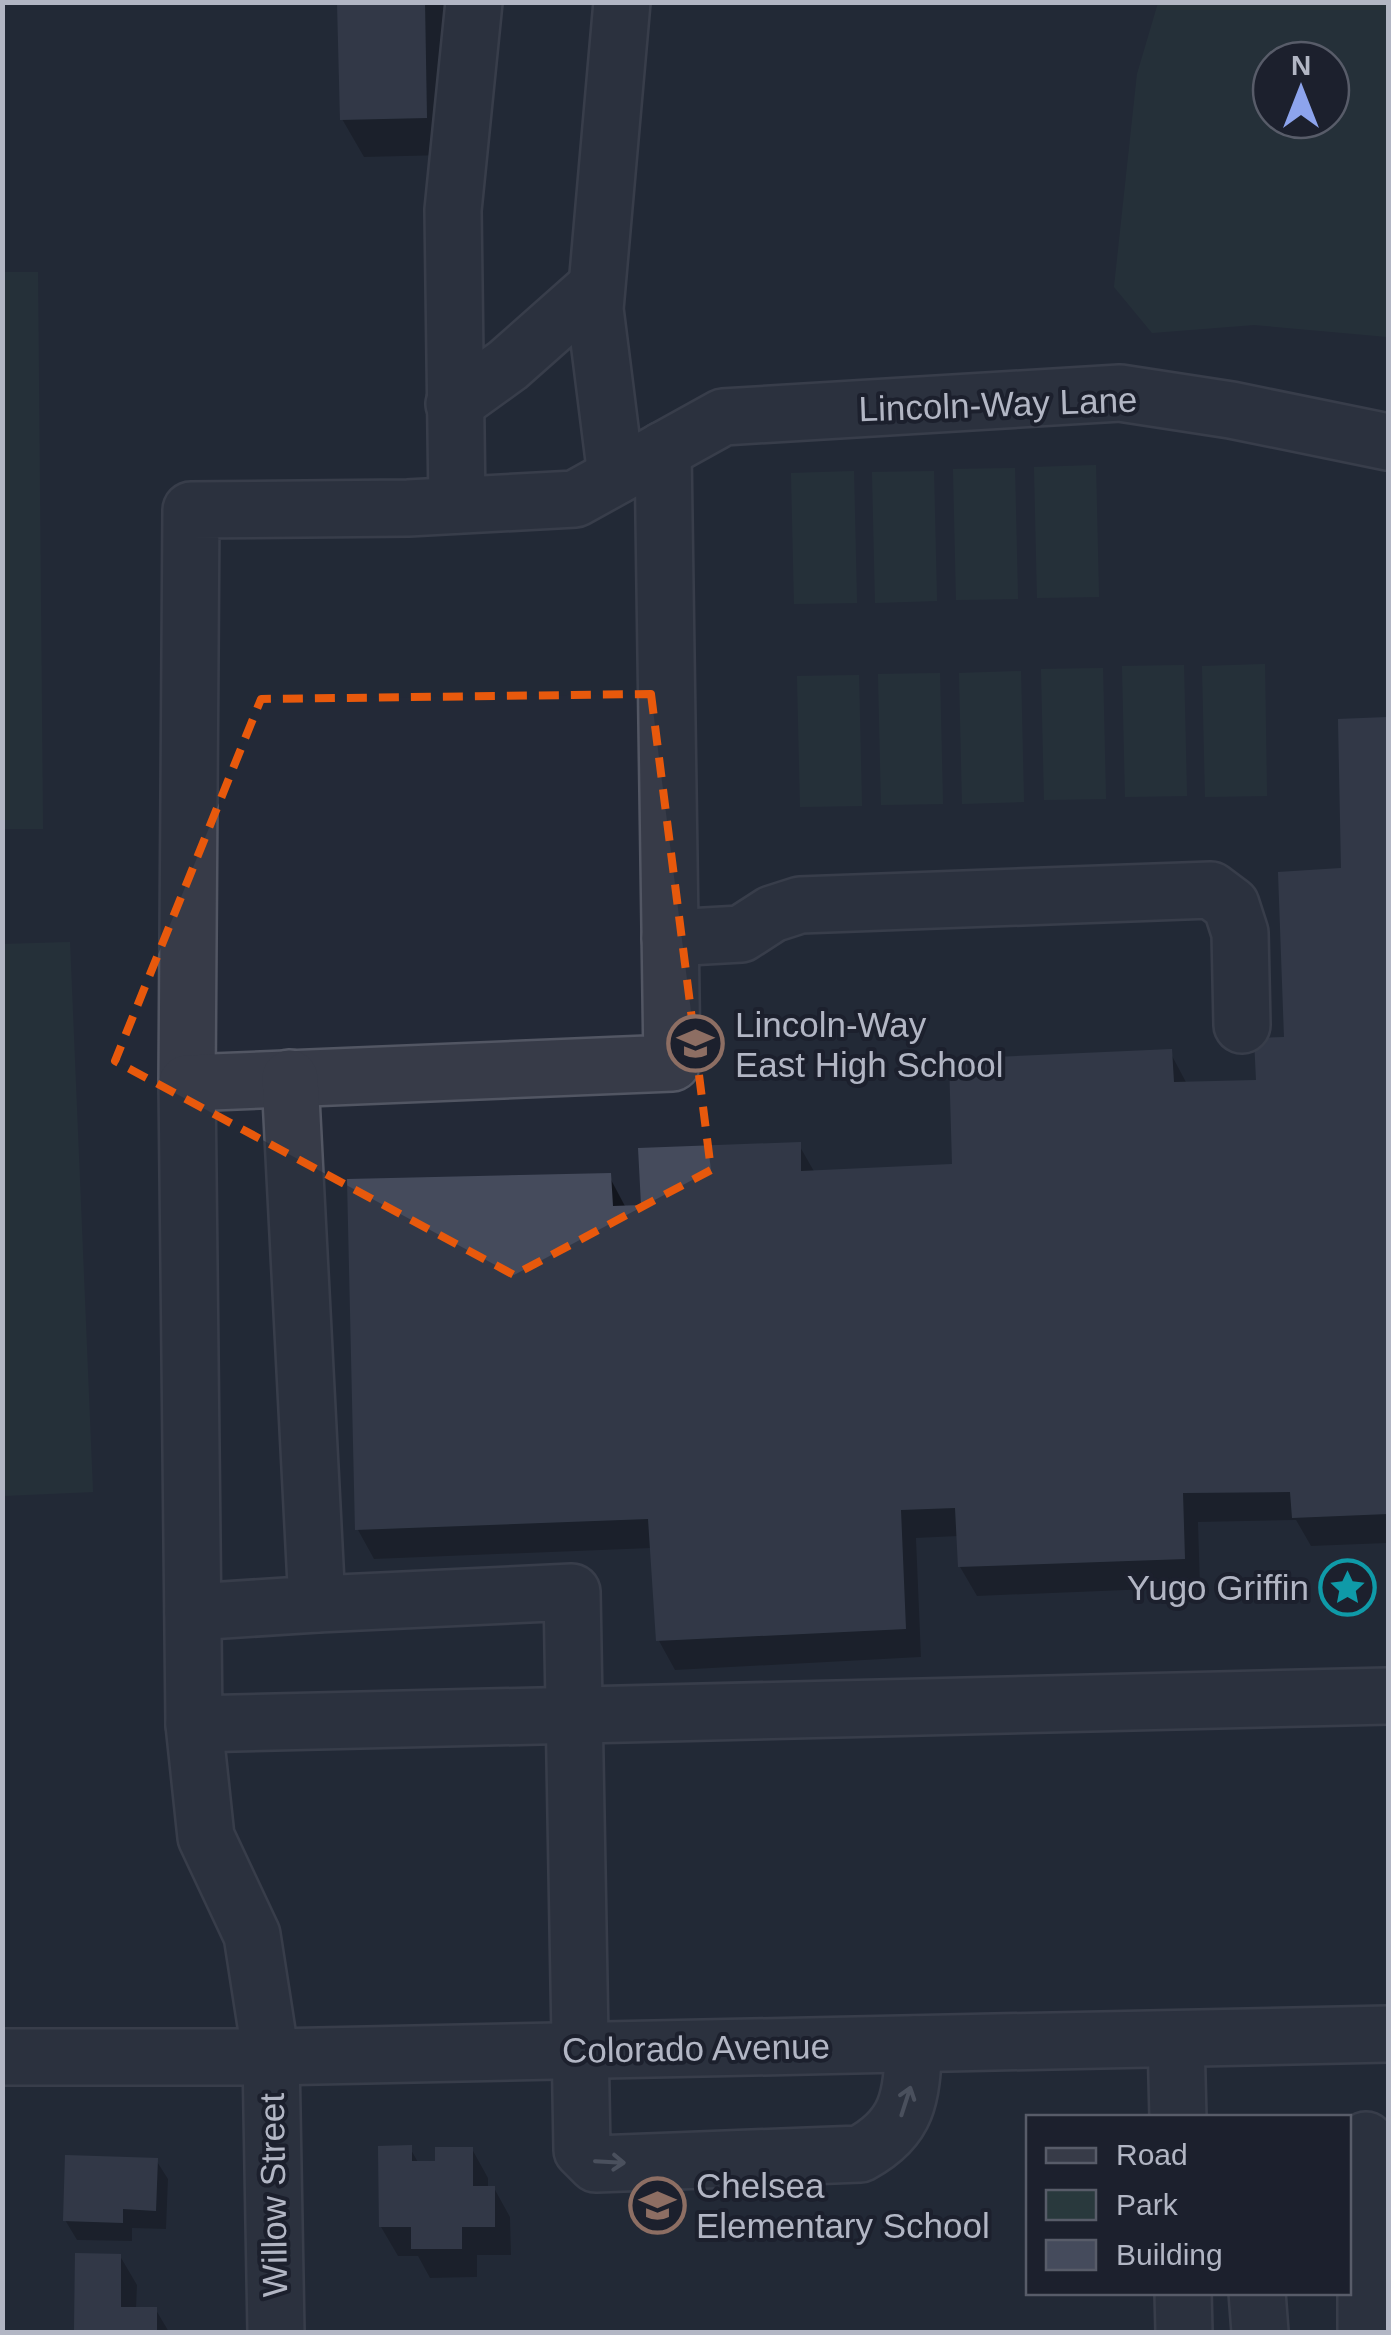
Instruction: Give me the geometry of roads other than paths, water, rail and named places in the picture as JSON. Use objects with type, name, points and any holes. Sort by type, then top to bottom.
[{"type":"street","points":[[474,2],[453,210],[457,505],[574,498],[639,463]]},
{"type":"street","points":[[187,1082],[672,1064],[670,938],[639,463],[596,287],[622,2]]},
{"type":"street","points":[[454,404],[508,365],[596,287]]},
{"type":"street","name":"Lincoln-Way Lane","points":[[639,463],[723,417],[1120,393],[1231,410],[1388,442]]},
{"type":"street","name":"Willow Street","points":[[276,2332],[271,2056],[252,1935],[206,1837],[194,1724],[187,1082],[191,510],[457,505]]},
{"type":"street","points":[[670,938],[741,934],[772,914],[800,904],[1211,890],[1231,904],[1240,933],[1242,1025]]},
{"type":"street","points":[[290,1078],[317,1604]]},
{"type":"street","points":[[193,1612],[572,1592],[571,1716],[582,2150],[596,2164],[860,2154],[888,2139],[900,2118],[911,2095],[914,2044]]},
{"type":"street","points":[[194,1724],[1388,1696]]},
{"type":"street","name":"Colorado Avenue","points":[[2,2057],[271,2056],[1388,2034]]},
{"type":"street","points":[[1176,2039],[1178,2115]]},
{"type":"street","points":[[1366,2332],[1368,2140]]},
{"type":"street","points":[[1183,2295],[1184,2332]]},
{"type":"street","points":[[1258,2295],[1260,2332]]},
{"type":"place","name":"Lincoln-Way East High School","points":[[696,1044]]},
{"type":"place","name":"Yugo Griffin","points":[[1348,1587]]},
{"type":"place","name":"Chelsea Elementary School","points":[[657,2205]]}]
